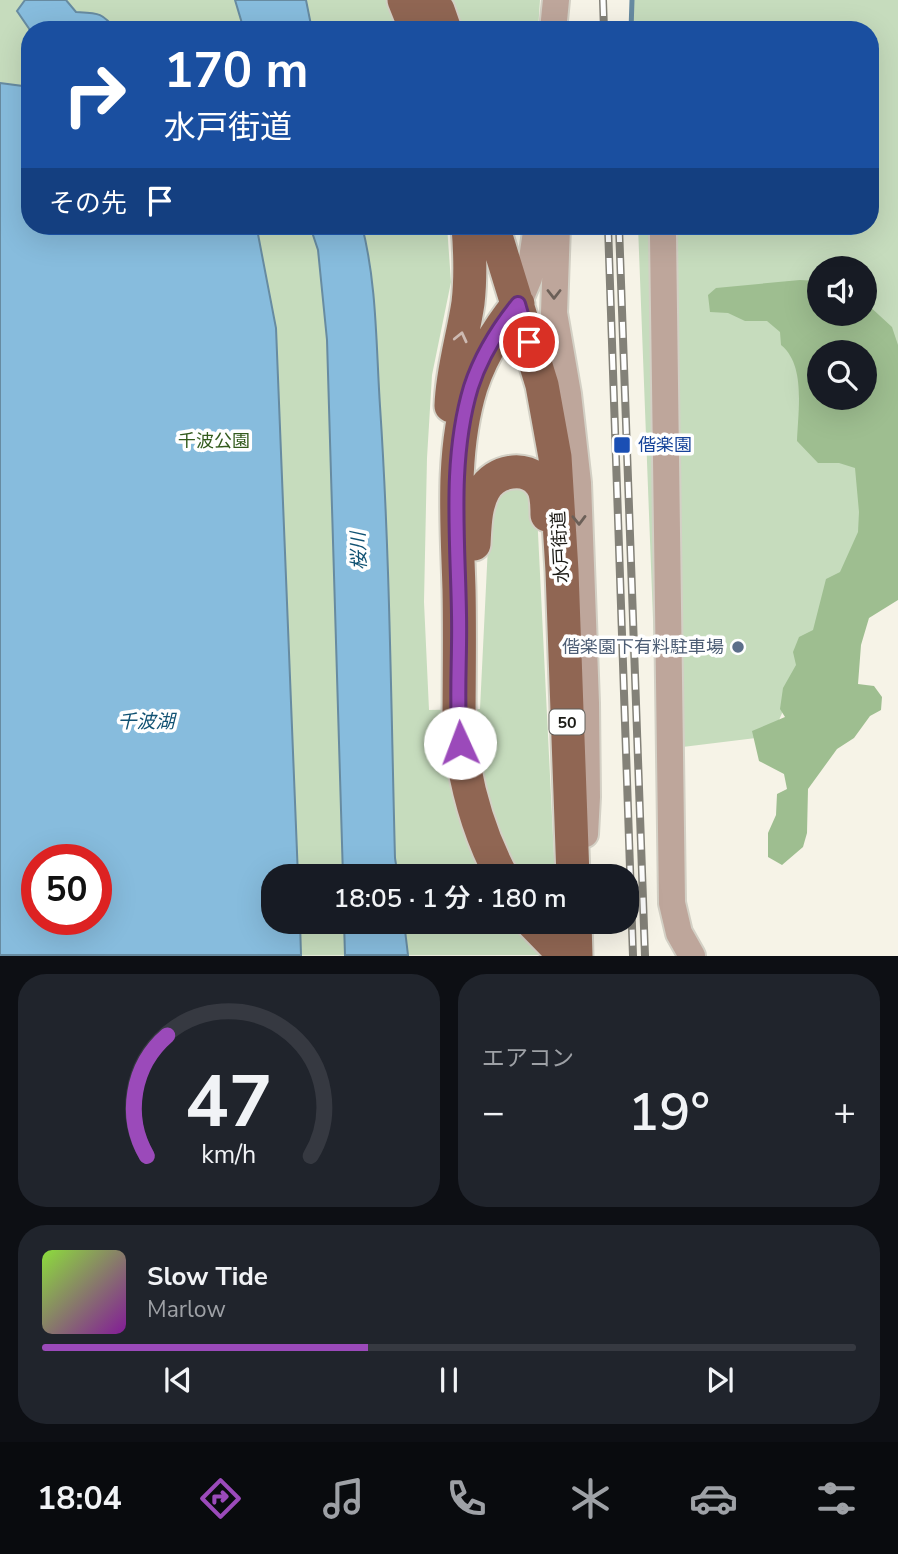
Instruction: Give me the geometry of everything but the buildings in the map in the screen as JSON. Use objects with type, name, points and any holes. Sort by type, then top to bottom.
[{"type":"main road","points":[[404,0],[412,21]]},
{"type":"main road","points":[[419,0],[427,21]]},
{"type":"main road","points":[[428,0],[438,10],[442,21]]},
{"type":"main road","points":[[468,235],[468,303],[454,375],[449,449],[456,502],[459,728],[462,757],[476,817],[496,864]]},
{"type":"main road","name":"水戸街道","points":[[496,235],[542,385],[555,457],[573,864]]},
{"type":"main road","points":[[456,502],[463,425],[471,388],[480,363],[499,328],[518,304]]},
{"type":"main road","points":[[459,617],[472,587],[479,503],[491,479],[502,473],[532,475],[541,484],[546,499],[549,542],[562,571]]},
{"type":"main road","points":[[544,934],[565,956]]},
{"type":"main road","points":[[575,934],[576,956]]},
{"type":"street","points":[[555,21],[559,0]]},
{"type":"street","points":[[559,0],[561,21]]},
{"type":"street","points":[[518,304],[530,278],[536,235]]},
{"type":"street","points":[[557,235],[555,313],[578,483],[586,703],[585,833],[576,864]]},
{"type":"street","points":[[663,236],[672,903],[679,933],[692,956]]},
{"type":"green space","name":"千波公園","points":[[0,0],[387,0],[394,21],[21,21],[21,235],[448,235],[451,282],[432,375],[427,458],[424,602],[429,710],[480,709],[490,505],[505,487],[523,490],[530,496],[537,513],[554,864],[261,864],[261,934],[556,934],[557,955],[0,956]]},
{"type":"green space","points":[[450,0],[540,0],[539,21],[458,21]]},
{"type":"green space","name":"偕楽園","points":[[631,0],[898,0],[898,551],[838,586],[772,736],[658,750],[638,235],[879,235],[879,21],[632,21]]},
{"type":"green space","points":[[807,280],[807,326],[877,326],[877,313],[892,327],[898,345],[898,600],[869,618],[861,645],[858,684],[874,686],[882,697],[881,710],[870,716],[854,738],[837,749],[808,789],[807,833],[803,847],[782,865],[768,857],[768,833],[776,815],[777,794],[787,789],[784,774],[759,761],[752,731],[785,717],[780,709],[783,688],[796,665],[793,652],[799,637],[813,630],[826,579],[840,572],[858,532],[855,468],[839,463],[818,463],[797,441],[797,376],[789,354],[781,345],[780,332],[767,321],[745,321],[728,313],[710,312],[708,295],[716,288]]},
{"type":"water","points":[[25,0],[66,0],[76,12],[99,15],[108,21],[24,21],[17,11]]},
{"type":"water","points":[[235,0],[306,0],[310,21],[241,21]]},
{"type":"water","name":"千波湖","points":[[0,83],[21,86],[21,235],[258,235],[276,328],[297,864],[261,864],[261,934],[300,934],[301,955],[0,955]]},
{"type":"water","name":"桜川","points":[[313,235],[364,235],[371,270],[375,315],[386,519],[396,864],[343,864],[327,340],[318,250]]},
{"type":"water","points":[[344,934],[405,934],[408,955],[345,955]]},
{"type":"waterway","points":[[631,21],[632,0]]},
{"type":"railway","points":[[603,0],[604,21]]},
{"type":"railway","points":[[608,235],[633,956]]},
{"type":"railway","points":[[619,235],[645,956]]},
{"type":"place","name":"偕楽園","points":[[622,445]]},
{"type":"place","name":"偕楽園下有料駐車場","points":[[738,647]]},
{"type":"route","points":[[460,743],[456,502],[463,425],[480,363],[499,328],[518,304],[529,342]]}]
